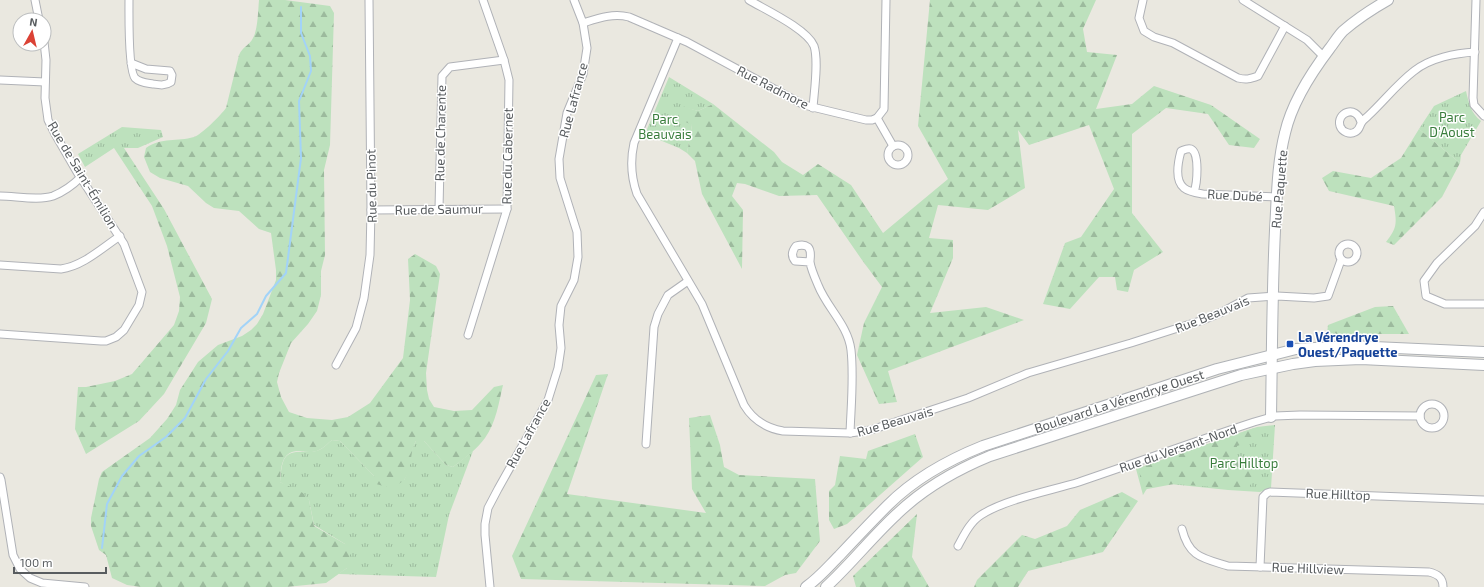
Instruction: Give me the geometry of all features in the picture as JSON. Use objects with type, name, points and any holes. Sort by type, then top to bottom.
[{"type":"main road","name":"Rue Paquette","points":[[1271,418],[1273,354],[1272,296],[1277,197],[1282,147],[1289,120],[1299,96],[1342,32],[1370,10],[1388,0]]},
{"type":"main road","name":"Boulevard La Vérendrye Ouest","points":[[806,587],[827,569],[888,504],[902,492],[930,472],[961,455],[1004,439],[1217,369],[1296,349],[1352,346],[1484,352]]},
{"type":"main road","name":"Boulevard La Vérendrye Ouest","points":[[826,587],[897,514],[925,491],[955,472],[990,456],[1227,380],[1272,368],[1315,361],[1361,359],[1484,365]]},
{"type":"street","points":[[35,0],[37,12]]},
{"type":"street","points":[[129,0],[131,63],[133,75],[138,80],[164,85],[171,82],[172,75],[170,71],[146,69],[131,63]]},
{"type":"street","name":"Rue du Pinot","points":[[336,366],[356,328],[364,298],[370,255],[372,210],[369,0]]},
{"type":"street","name":"Rue du Cabernet","points":[[468,335],[507,208],[509,80],[504,60],[482,0]]},
{"type":"street","name":"Rue Lafrance","points":[[490,587],[485,535],[485,524],[488,508],[548,400],[558,368],[561,348],[559,325],[561,306],[574,280],[578,257],[577,232],[560,178],[559,159],[567,113],[583,74],[587,48],[583,23],[574,0]]},
{"type":"street","points":[[749,0],[800,30],[810,40],[815,53],[813,108]]},
{"type":"street","points":[[886,0],[884,109],[877,118],[893,146]]},
{"type":"street","points":[[1143,0],[1139,18],[1144,31],[1154,37],[1173,43],[1238,78],[1245,79],[1258,76],[1285,26]]},
{"type":"street","points":[[1243,0],[1306,40],[1324,57]]},
{"type":"street","points":[[1476,0],[1473,98],[1474,105],[1484,116]]},
{"type":"street","name":"Rue Radmore","points":[[583,23],[606,16],[622,15],[678,38],[804,105],[866,120],[877,118]]},
{"type":"street","name":"Rue Beauvais","points":[[678,38],[638,134],[631,161],[633,181],[637,194],[702,304],[744,405],[756,420],[772,429],[783,431],[860,433],[902,421],[968,398],[1014,378],[1203,320],[1248,298],[1272,296],[1314,298],[1328,296],[1341,260]]},
{"type":"street","name":"Rue de Saint-Émilion","points":[[0,334],[106,341],[116,337],[124,330],[139,305],[142,292],[127,250],[120,236],[81,178],[48,120],[45,98],[45,52]]},
{"type":"street","points":[[1361,122],[1416,69],[1438,59],[1459,53],[1475,52]]},
{"type":"street","name":"Rue de Charente","points":[[439,209],[442,76],[450,67],[504,60]]},
{"type":"street","points":[[0,80],[45,82]]},
{"type":"street","name":"Rue Dubé","points":[[1194,192],[1196,185],[1197,158],[1191,149],[1187,149],[1181,151],[1179,158],[1178,180],[1185,189],[1194,192],[1203,194],[1277,197]]},
{"type":"street","points":[[0,196],[38,198],[52,197],[81,178]]},
{"type":"street","name":"Rue de Saumur","points":[[372,210],[507,208]]},
{"type":"street","points":[[1484,212],[1475,226],[1437,263],[1424,281],[1426,296],[1445,304],[1484,304]]},
{"type":"street","name":"Rue de Saint-Émilion","points":[[0,265],[61,269],[68,268],[80,263],[120,236]]},
{"type":"street","points":[[810,262],[823,295],[845,330],[851,349],[850,433]]},
{"type":"street","points":[[646,444],[654,327],[658,314],[668,295],[688,282]]},
{"type":"street","name":"Rue du Versant-Nord","points":[[958,546],[974,521],[981,515],[993,509],[1079,482],[1254,422],[1271,418],[1300,415],[1420,416]]},
{"type":"street","points":[[0,477],[2,480],[13,554],[20,569],[30,578],[42,583],[85,587]]},
{"type":"street","name":"Rue Hilltop","points":[[1260,567],[1263,497],[1265,494],[1270,492],[1484,500]]},
{"type":"street","name":"Rue Hillview","points":[[1182,528],[1185,542],[1190,549],[1200,557],[1228,566],[1429,572],[1436,574],[1441,579],[1443,587]]},
{"type":"green space","points":[[259,0],[285,0],[330,6],[334,13],[330,145],[324,170],[325,255],[321,271],[321,295],[317,311],[308,324],[291,343],[279,373],[277,382],[281,397],[289,412],[307,418],[332,420],[348,417],[370,403],[403,358],[410,300],[408,259],[415,254],[436,266],[440,274],[426,373],[429,399],[434,407],[454,411],[472,410],[494,387],[503,385],[492,426],[478,446],[453,467],[446,465],[424,441],[416,441],[412,450],[407,476],[403,481],[391,488],[376,484],[374,476],[340,441],[332,440],[317,451],[294,451],[289,453],[283,461],[280,482],[303,493],[309,500],[314,526],[345,544],[351,551],[347,568],[326,583],[286,587],[141,587],[127,585],[112,578],[106,555],[99,550],[91,526],[91,518],[99,479],[102,472],[150,438],[167,419],[176,405],[180,390],[198,362],[218,345],[242,336],[257,324],[263,314],[276,280],[271,233],[259,229],[239,211],[214,208],[206,203],[188,186],[160,178],[150,172],[144,157],[146,148],[158,142],[194,137],[201,133],[226,108],[239,55],[255,34],[258,20]]},
{"type":"green space","points":[[930,0],[1096,0],[1083,29],[1087,52],[1117,55],[1096,109],[1132,104],[1154,86],[1211,105],[1260,139],[1254,148],[1229,145],[1208,114],[1166,108],[1132,134],[1132,213],[1163,252],[1134,270],[1128,292],[1117,290],[1115,277],[1099,277],[1070,309],[1043,304],[1065,243],[1081,237],[1114,189],[1089,125],[1029,145],[1018,130],[1025,188],[988,210],[938,205],[929,238],[953,240],[953,258],[930,313],[986,307],[1024,320],[888,371],[897,402],[879,404],[857,355],[864,323],[882,287],[817,195],[779,196],[745,184],[737,183],[732,196],[743,210],[742,269],[702,194],[695,161],[687,153],[692,125],[677,118],[682,106],[698,111],[713,104],[774,152],[782,162],[803,175],[818,164],[851,185],[883,233],[948,179],[918,126]]},
{"type":"green space","name":"Parc Beauvais","points":[[669,77],[713,104],[698,111],[682,107],[692,125],[687,153],[679,148],[645,134]]},
{"type":"green space","name":"Parc D'Aoust","points":[[1466,91],[1471,108],[1481,121],[1461,155],[1460,163],[1419,129],[1434,106]]},
{"type":"green space","points":[[122,127],[161,130],[163,137],[138,148],[114,148],[85,167],[78,154]]},
{"type":"green space","points":[[1419,129],[1460,163],[1442,197],[1394,245],[1386,242],[1395,226],[1396,217],[1394,206],[1329,191],[1322,178],[1333,171],[1371,178],[1401,158]]},
{"type":"green space","points":[[114,148],[124,148],[164,209],[212,299],[206,323],[164,394],[139,421],[86,454],[75,429],[78,387],[86,387],[115,381],[132,374],[174,325],[179,311],[180,297],[167,246],[152,206]]},
{"type":"green space","points":[[1393,306],[1409,334],[1327,334],[1328,325],[1375,307]]},
{"type":"green space","points":[[608,374],[567,494],[706,513],[692,489],[689,418],[710,415],[720,445],[724,467],[739,475],[815,479],[820,541],[796,573],[785,575],[765,586],[521,579],[512,556],[596,375]]},
{"type":"green space","name":"Parc Hilltop","points":[[1275,425],[1271,488],[1260,492],[1151,482],[1143,495],[1136,469],[1257,427]]},
{"type":"green space","name":"Parc Hilltop","points":[[1254,428],[1252,441],[1237,446],[1236,459],[1243,464],[1259,470],[1258,480],[1243,489],[1174,484],[1142,490],[1139,468]]},
{"type":"green space","points":[[915,434],[923,457],[847,524],[834,529],[829,520],[829,491],[835,485],[840,456],[866,459],[868,451]]},
{"type":"green space","points":[[332,440],[340,441],[374,476],[404,480],[416,441],[424,441],[446,465],[453,467],[473,451],[449,515],[436,577],[338,574],[347,568],[345,544],[314,525],[309,500],[280,482],[282,465],[290,453],[319,450]]},
{"type":"green space","points":[[1122,492],[1138,501],[1103,552],[1028,571],[1018,587],[974,587],[977,580],[1022,535],[1035,539],[1067,526],[1080,510]]},
{"type":"green space","points":[[917,514],[912,557],[929,587],[856,587],[853,576]]},
{"type":"waterway","points":[[102,548],[107,504],[122,476],[139,456],[166,437],[185,418],[206,379],[228,351],[241,328],[257,314],[266,296],[286,273],[301,158],[299,101],[311,71],[310,56],[301,33],[301,7]]},
{"type":"place","name":"La Vérendrye Ouest/Paquette","points":[[1290,344]]}]
